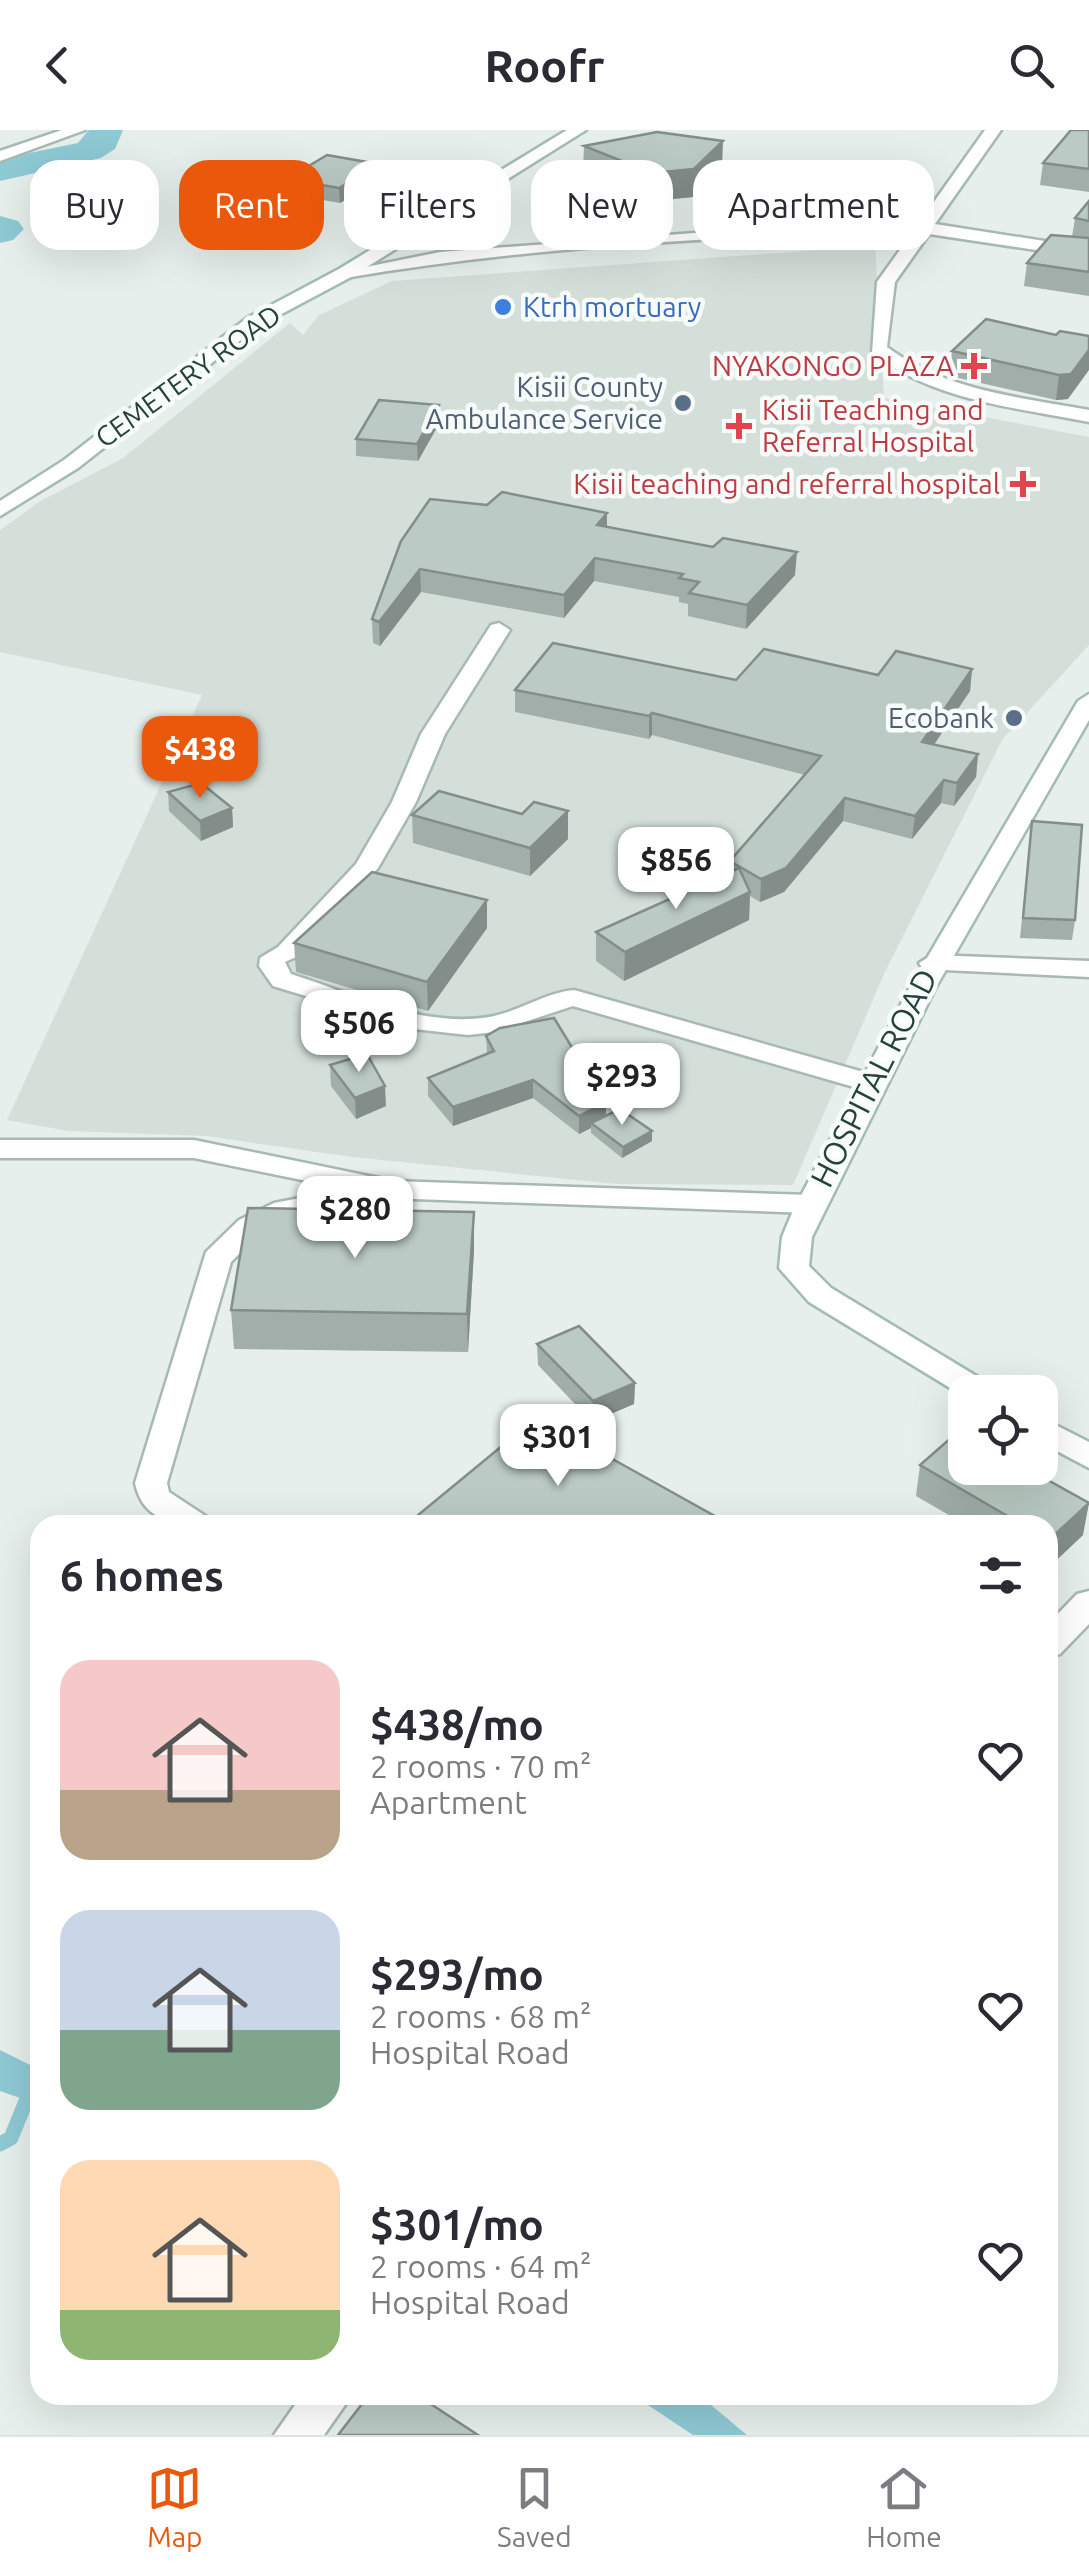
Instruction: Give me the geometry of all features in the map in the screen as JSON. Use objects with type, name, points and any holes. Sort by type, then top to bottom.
[{"type":"street","points":[[0,156],[77,130]]},
{"type":"street","points":[[344,273],[578,130]]},
{"type":"street","points":[[934,215],[993,130]]},
{"type":"street","name":"CEMETERY ROAD","points":[[934,229],[1089,253]]},
{"type":"street","name":"CEMETERY ROAD","points":[[0,510],[70,464],[253,322],[344,273],[440,256],[693,237]]},
{"type":"street","points":[[909,250],[886,282],[878,349],[894,363],[958,388],[1089,416]]},
{"type":"street","points":[[499,630],[433,734],[404,802],[366,868],[287,952],[273,958],[272,966],[282,980],[416,1019],[467,1027],[496,1024],[557,998],[574,998],[871,1084]]},
{"type":"street","name":"HOSPITAL ROAD","points":[[952,1375],[820,1295],[794,1268],[793,1239],[828,1177],[932,962],[1089,701]]},
{"type":"street","points":[[932,962],[1089,969]]},
{"type":"street","points":[[0,1150],[194,1149],[393,1190],[810,1204]]},
{"type":"street","points":[[180,1515],[154,1498],[151,1484],[217,1259],[250,1227],[284,1209],[393,1190]]},
{"type":"street","points":[[1058,1439],[1089,1457]]},
{"type":"street","points":[[1058,1635],[1089,1603]]},
{"type":"street","points":[[296,2435],[322,2405]]},
{"type":"shaded area","points":[[820,250],[875,250],[884,398],[1089,437],[1089,645],[1002,740],[885,972],[793,1185],[617,1184],[352,1157],[206,1136],[68,1131],[7,1120],[202,695],[0,652],[0,530],[39,502],[123,458],[290,323],[303,335],[319,315],[392,281]]},
{"type":"water","points":[[0,2050],[30,2065],[30,2102],[0,2091]]},
{"type":"water","points":[[648,2405],[711,2405],[747,2435],[693,2435]]},
{"type":"building","points":[[1071,130],[1089,130],[1089,169],[1043,163]]},
{"type":"building","points":[[657,132],[723,141],[703,160],[693,160],[693,169],[673,171],[673,160],[619,160],[584,146]]},
{"type":"building","points":[[327,155],[355,160],[344,160],[344,185],[339,188],[324,185],[324,160],[319,160]]},
{"type":"building","points":[[1089,201],[1089,221],[1075,218]]},
{"type":"building","points":[[1051,235],[1089,238],[1089,272],[1027,263]]},
{"type":"building","points":[[986,319],[1056,335],[1060,331],[1089,336],[1089,350],[1071,374],[1059,375],[952,351]]},
{"type":"building","points":[[379,400],[439,405],[417,444],[356,439]]},
{"type":"building","points":[[502,492],[607,513],[597,525],[713,547],[723,538],[797,552],[747,605],[689,593],[699,582],[679,578],[683,574],[595,558],[564,595],[420,569],[379,622],[372,619],[401,541],[430,499],[487,505]]},
{"type":"building","points":[[553,643],[736,680],[764,649],[878,675],[896,651],[972,669],[922,742],[978,754],[957,783],[944,780],[915,816],[845,798],[786,868],[761,879],[730,861],[821,756],[652,713],[649,716],[515,690]]},
{"type":"building","points":[[201,783],[232,808],[200,821],[168,792]]},
{"type":"building","points":[[439,791],[522,814],[534,802],[568,811],[530,848],[412,815]]},
{"type":"building","points":[[1032,821],[1082,825],[1075,920],[1023,918]]},
{"type":"building","points":[[739,868],[750,892],[625,952],[596,932]]},
{"type":"building","points":[[372,872],[487,900],[427,982],[294,943]]},
{"type":"building","points":[[554,1018],[606,1103],[579,1116],[533,1080],[453,1107],[428,1078],[494,1051],[486,1036],[500,1028]]},
{"type":"building","points":[[367,1054],[385,1086],[355,1098],[330,1065]]},
{"type":"building","points":[[620,1109],[652,1131],[623,1147],[591,1123]]},
{"type":"building","points":[[248,1208],[474,1212],[467,1314],[231,1310]]},
{"type":"building","points":[[579,1326],[635,1383],[593,1401],[537,1344]]},
{"type":"building","points":[[537,1417],[713,1515],[418,1515]]},
{"type":"building","points":[[948,1440],[948,1481],[920,1465]]},
{"type":"building","points":[[954,1485],[1057,1485],[1089,1503],[1058,1532],[1058,1515],[1006,1515]]},
{"type":"building","points":[[361,2405],[432,2405],[478,2435],[338,2435]]},
{"type":"waterway","points":[[0,170],[89,151],[103,142],[106,130]]},
{"type":"waterway","points":[[0,227],[5,229],[0,232]]},
{"type":"waterway","points":[[0,2144],[11,2138],[30,2091]]},
{"type":"place","name":"Ktrh mortuary","points":[[503,307]]},
{"type":"place","name":"NYAKONGO PLAZA","points":[[974,366]]},
{"type":"place","name":"Kisii County Ambulance Service","points":[[683,403]]},
{"type":"place","name":"Kisii Teaching and Referral Hospital","points":[[739,426]]},
{"type":"place","name":"Kisii teaching and referral hospital","points":[[1023,484]]},
{"type":"place","name":"Ecobank","points":[[1014,718]]}]
